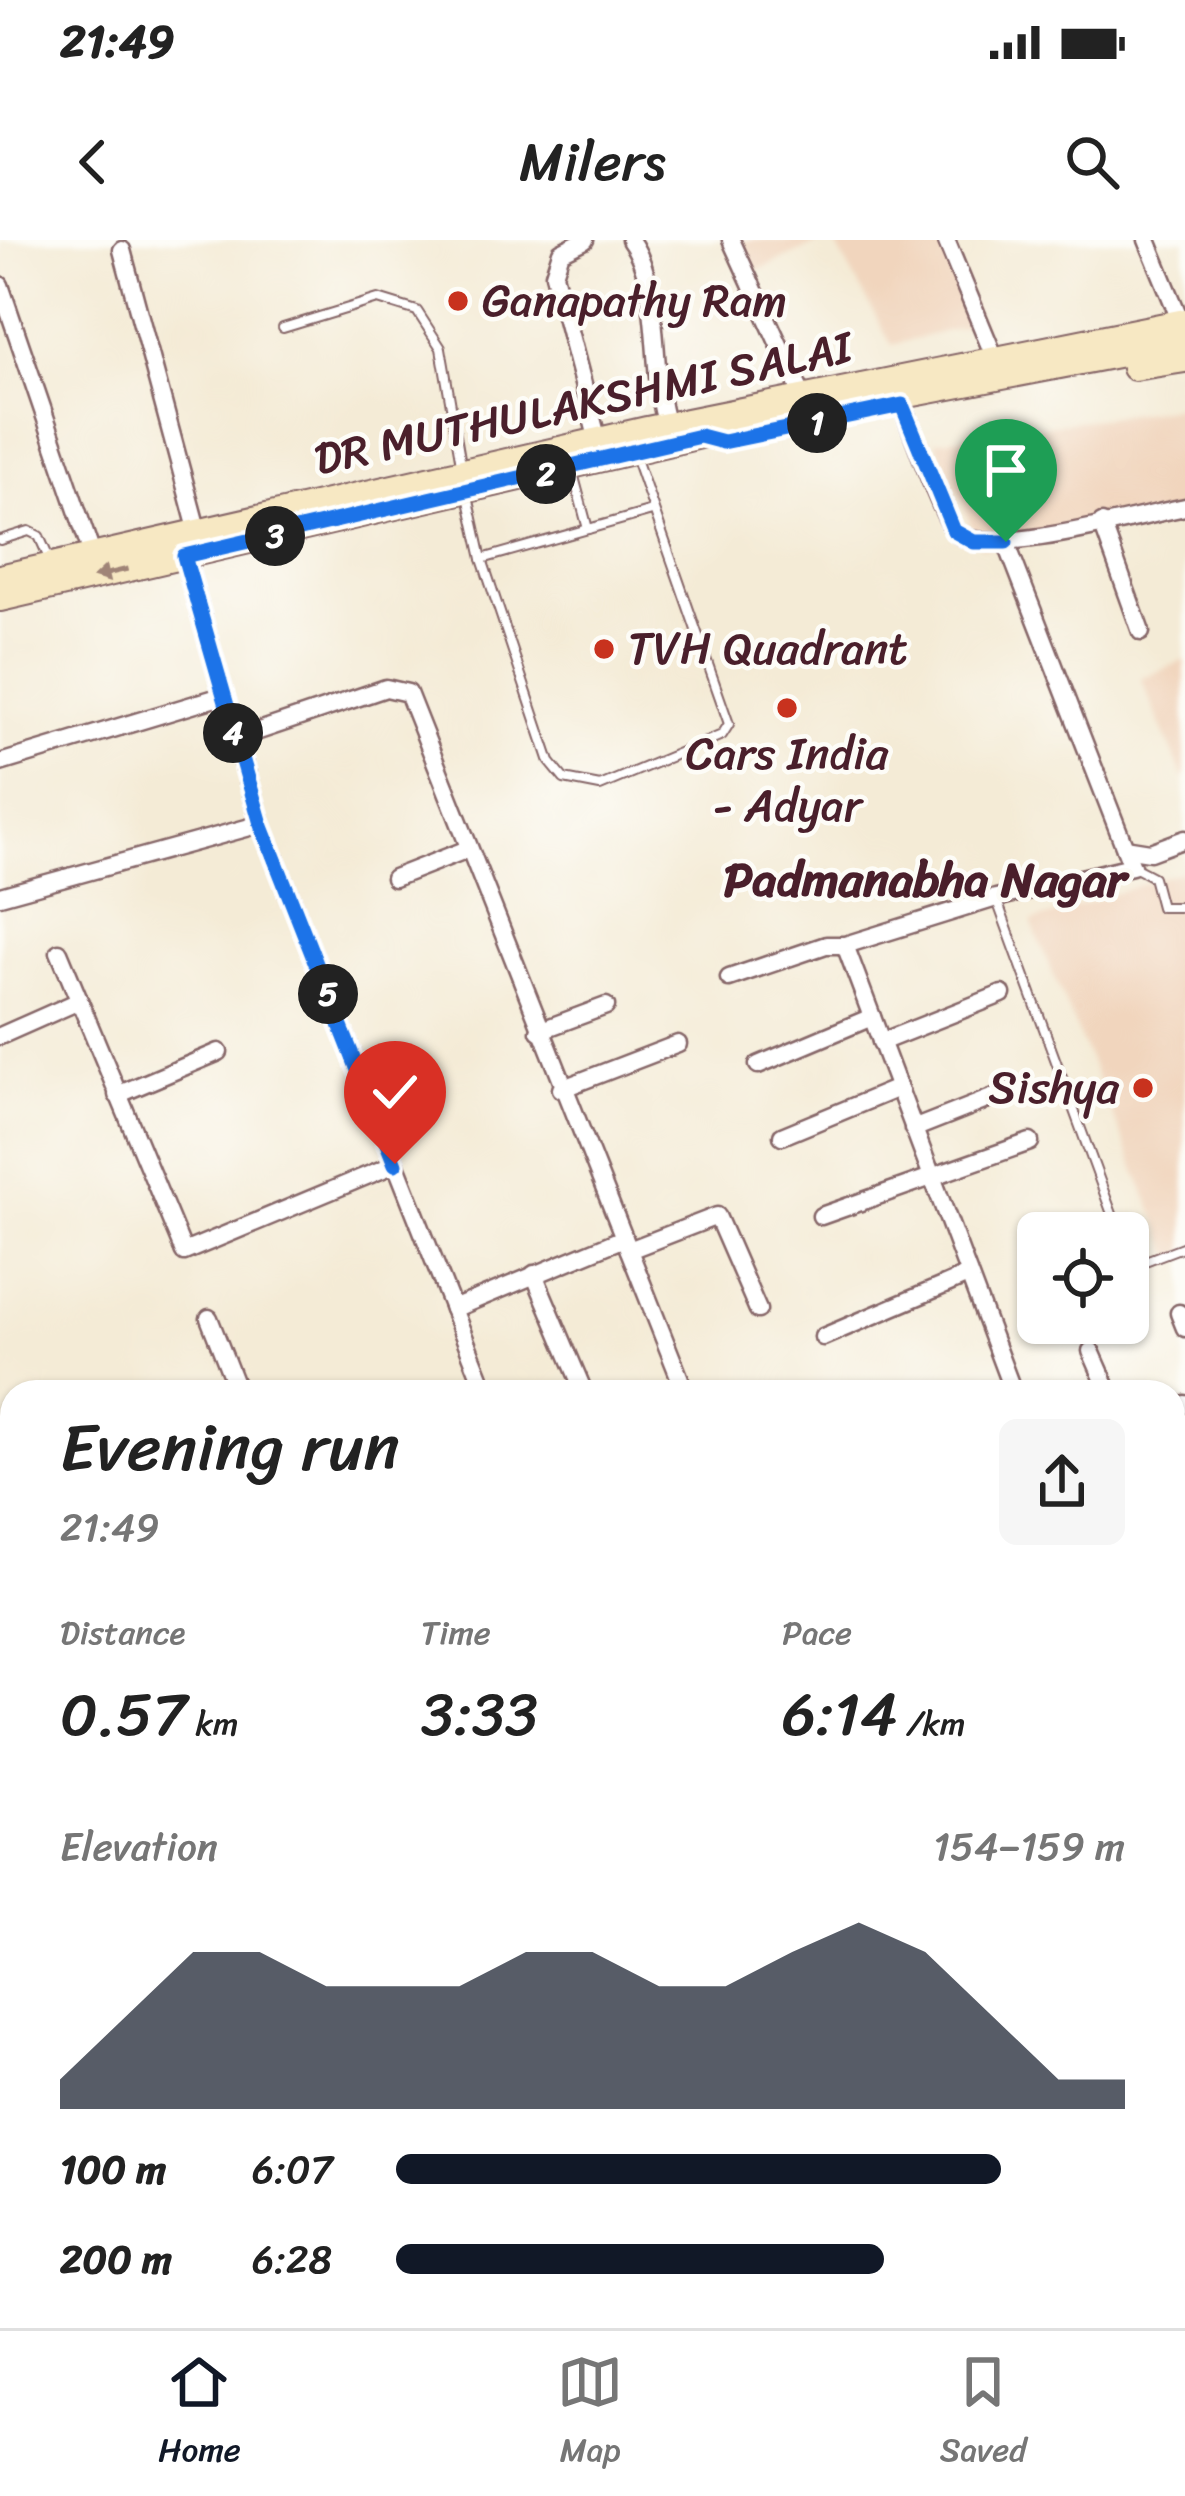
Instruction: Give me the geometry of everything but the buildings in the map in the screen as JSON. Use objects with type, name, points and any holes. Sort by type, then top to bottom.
[{"type":"main road","name":"DR MUTHULAKSHMI SALAI","points":[[0,599],[465,483],[598,441],[667,425],[1184,328]]},
{"type":"main road","points":[[700,436],[1184,328]]},
{"type":"main road","points":[[700,436],[723,442],[902,405],[1185,359]]},
{"type":"main road","name":"DR MUTHULAKSHMI SALAI","points":[[0,577],[197,530],[571,468],[700,436]]},
{"type":"street","points":[[585,240],[561,252],[554,274],[598,441]]},
{"type":"street","points":[[629,240],[640,263],[654,332],[658,398],[667,425]]},
{"type":"street","points":[[731,240],[802,397]]},
{"type":"street","points":[[946,240],[996,361]]},
{"type":"street","points":[[1147,240],[1184,328]]},
{"type":"street","points":[[122,250],[197,530]]},
{"type":"street","points":[[0,285],[92,554]]},
{"type":"street","points":[[902,405],[954,531],[974,542],[1006,542],[1185,507]]},
{"type":"street","points":[[1102,523],[1141,632]]},
{"type":"street","points":[[1006,542],[1128,857]]},
{"type":"street","points":[[184,556],[261,824],[482,1380]]},
{"type":"street","points":[[235,739],[386,688],[401,688],[413,705],[538,1031],[680,1379]]},
{"type":"street","points":[[0,763],[221,696]]},
{"type":"street","points":[[0,896],[261,824]]},
{"type":"street","points":[[729,978],[1185,839]]},
{"type":"street","points":[[394,878],[468,849]]},
{"type":"street","points":[[845,945],[1008,1380]]},
{"type":"street","points":[[59,952],[184,1252],[395,1164]]},
{"type":"street","points":[[881,1042],[1002,994]]},
{"type":"street","points":[[0,1036],[79,1001]]},
{"type":"street","points":[[538,1031],[606,1006]]},
{"type":"street","points":[[758,1065],[872,1018]]},
{"type":"street","points":[[561,1089],[679,1044]]},
{"type":"street","points":[[117,1095],[219,1052]]},
{"type":"street","points":[[914,1129],[1022,1086]]},
{"type":"street","points":[[782,1136],[898,1088]]},
{"type":"street","points":[[821,1216],[1030,1142]]},
{"type":"street","points":[[453,1309],[534,1274],[717,1216],[758,1310]]},
{"type":"street","points":[[534,1274],[579,1380]]},
{"type":"street","points":[[824,1337],[968,1275]]},
{"type":"street","points":[[208,1318],[233,1380]]},
{"type":"street","points":[[1090,1352],[1103,1380]]},
{"type":"lane","points":[[284,328],[378,299],[417,311],[441,348],[482,559],[550,761],[564,779],[600,786],[728,731],[634,452]]},
{"type":"lane","points":[[571,468],[588,529]]},
{"type":"lane","points":[[482,559],[652,511]]},
{"type":"lane","points":[[0,540],[29,531],[39,536],[52,564]]},
{"type":"lane","points":[[1128,857],[1153,877],[1161,907],[1185,907]]},
{"type":"lane","points":[[997,898],[1111,1212]]},
{"type":"lane","points":[[1149,1260],[1185,1246]]},
{"type":"shaded area","points":[[739,240],[826,240],[754,272]]},
{"type":"shaded area","points":[[833,240],[943,240],[980,322],[892,345]]},
{"type":"shaded area","points":[[1185,406],[1185,510],[981,548],[935,441]]},
{"type":"shaded area","points":[[1185,660],[1185,781],[1141,679]]},
{"type":"shaded area","name":"Sishya","points":[[1185,870],[1185,1253],[1173,1258],[1031,922]]},
{"type":"place","name":"Ganapathy Ram","points":[[458,301]]},
{"type":"place","name":"TVH Quadrant","points":[[604,649]]},
{"type":"place","name":"Cars India - Adyar","points":[[787,708]]},
{"type":"place","name":"Sishya","points":[[1143,1088]]},
{"type":"district","name":"Padmanabha Nagar","points":[[925,879]]},
{"type":"route","points":[[395,1164],[261,824],[184,556],[468,494],[700,436],[723,442],[902,405],[954,531],[974,542],[1006,542]]}]
